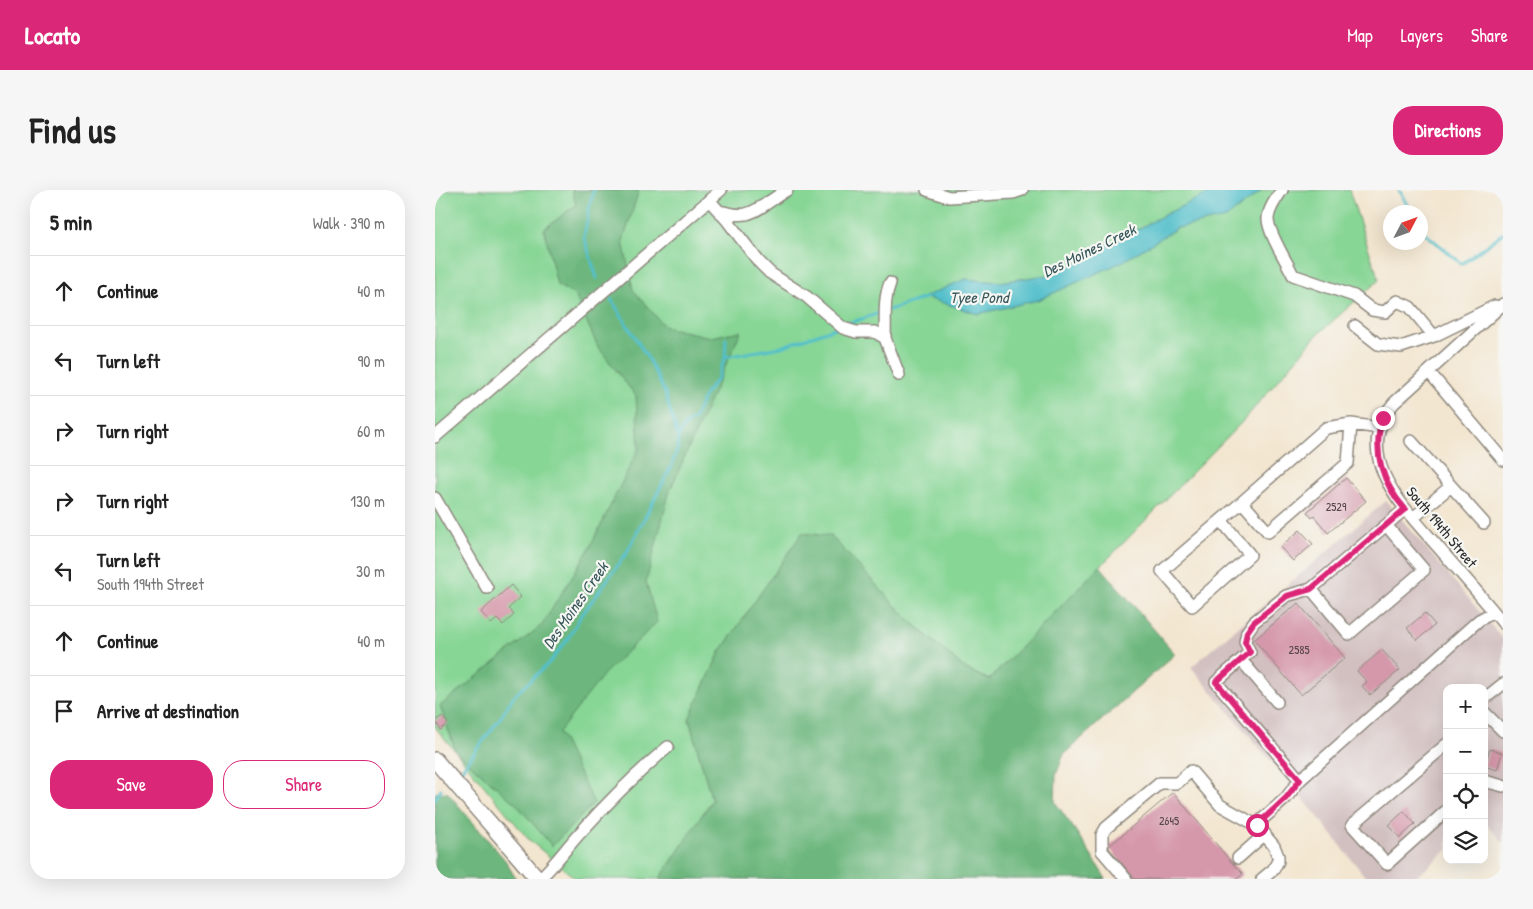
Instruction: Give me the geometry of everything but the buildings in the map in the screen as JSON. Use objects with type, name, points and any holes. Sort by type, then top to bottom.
[{"type":"main road","points":[[435,760],[539,879]]},
{"type":"street","points":[[435,437],[721,190]]},
{"type":"street","points":[[719,211],[745,214],[756,210],[787,190]]},
{"type":"street","points":[[927,190],[949,197],[1013,193],[1022,190]]},
{"type":"street","points":[[1281,190],[1271,208],[1268,220],[1275,241],[1293,275],[1354,296],[1372,310],[1385,312],[1397,301],[1410,307],[1434,336]]},
{"type":"street","points":[[709,200],[770,273],[807,297],[843,328],[856,332],[875,332],[885,338]]},
{"type":"street","points":[[890,283],[885,304],[885,338],[899,375]]},
{"type":"street","points":[[1355,326],[1378,344],[1401,347],[1434,336],[1503,303]]},
{"type":"street","points":[[1221,520],[1250,555],[1192,606],[1162,571],[1326,428],[1351,424],[1380,428],[1387,411],[1503,303]]},
{"type":"street","points":[[1429,372],[1503,460]]},
{"type":"street","points":[[1242,502],[1268,532],[1348,463],[1351,424]]},
{"type":"street","name":"South 194th Street","points":[[1380,428],[1378,447],[1382,471],[1395,496],[1503,623]]},
{"type":"street","points":[[1411,441],[1484,523]]},
{"type":"street","points":[[1413,518],[1451,486]]},
{"type":"street","points":[[435,498],[487,588]]},
{"type":"street","points":[[1300,780],[1216,682],[1250,652],[1245,642],[1247,632],[1254,622],[1287,596],[1311,589],[1405,509]]},
{"type":"street","points":[[1311,589],[1349,634],[1367,619],[1424,570],[1386,525]]},
{"type":"street","points":[[1257,825],[1286,798],[1300,780],[1479,620],[1494,612]]},
{"type":"street","points":[[1241,660],[1277,702]]},
{"type":"street","points":[[1488,697],[1501,689]]},
{"type":"street","points":[[1488,716],[1503,731]]},
{"type":"street","points":[[539,879],[553,867],[578,835],[608,802],[668,746]]},
{"type":"street","points":[[1443,747],[1352,826],[1387,864],[1443,814]]},
{"type":"street","points":[[1126,879],[1102,851],[1102,835],[1112,822],[1159,784],[1177,783],[1191,771],[1220,805],[1257,825],[1274,846],[1278,856],[1276,866],[1262,879]]},
{"type":"street","points":[[1488,781],[1503,786]]},
{"type":"street","points":[[1238,858],[1265,834]]},
{"type":"shaded area","points":[[1386,501],[1503,639],[1503,842],[1488,825],[1488,684],[1443,684],[1443,854],[1414,879],[1367,879],[1315,813],[1191,667]]},
{"type":"green space","points":[[435,190],[1349,190],[1379,280],[1316,336],[1244,420],[989,680],[964,668],[905,616],[831,537],[689,719],[712,800],[660,879],[576,879],[529,840],[435,727]]},
{"type":"green space","points":[[572,190],[639,190],[623,241],[633,290],[665,327],[711,337],[741,331],[670,490],[646,582],[657,622],[604,674],[559,732],[594,803],[552,846],[517,805],[456,752],[440,706],[542,625],[589,549],[639,448],[636,396],[598,347],[575,295],[557,285],[544,229],[576,205]]},
{"type":"green space","points":[[802,533],[831,536],[905,616],[964,668],[989,680],[1100,566],[1175,654],[1064,754],[1056,775],[1055,802],[1106,879],[660,879],[712,800],[689,719],[720,652]]},
{"type":"green space","points":[[447,792],[505,860],[516,879],[435,879],[435,793]]},
{"type":"water","name":"Tyee Pond","points":[[1215,190],[1262,190],[1226,218],[1177,228],[1122,262],[1038,300],[978,314],[924,297],[965,279],[999,282],[1055,274],[1166,214]]},
{"type":"waterway","name":"Des Moines Creek","points":[[594,190],[584,237],[597,278]]},
{"type":"waterway","name":"Des Moines Creek","points":[[1399,190],[1407,205]]},
{"type":"waterway","name":"Des Moines Creek","points":[[1428,236],[1462,264],[1503,233]]},
{"type":"waterway","name":"Des Moines Creek","points":[[889,310],[928,297]]},
{"type":"waterway","name":"Des Moines Creek","points":[[611,299],[649,360],[665,393],[678,437]]},
{"type":"waterway","name":"Des Moines Creek","points":[[846,324],[883,312]]},
{"type":"waterway","name":"Des Moines Creek","points":[[725,357],[781,347],[838,327]]},
{"type":"waterway","name":"Des Moines Creek","points":[[462,769],[501,717],[513,697],[550,662],[567,640],[581,616],[626,554],[671,467],[678,447],[678,437],[684,426],[694,419],[705,394],[718,378],[725,357],[726,339]]},
{"type":"waterway","name":"Des Moines Creek","points":[[435,799],[441,789]]},
{"type":"route","points":[[1257,825],[1286,798],[1300,780],[1216,682],[1250,652],[1245,642],[1247,632],[1254,622],[1287,596],[1311,589],[1405,509],[1395,496],[1382,471],[1378,437],[1383,418]]}]
